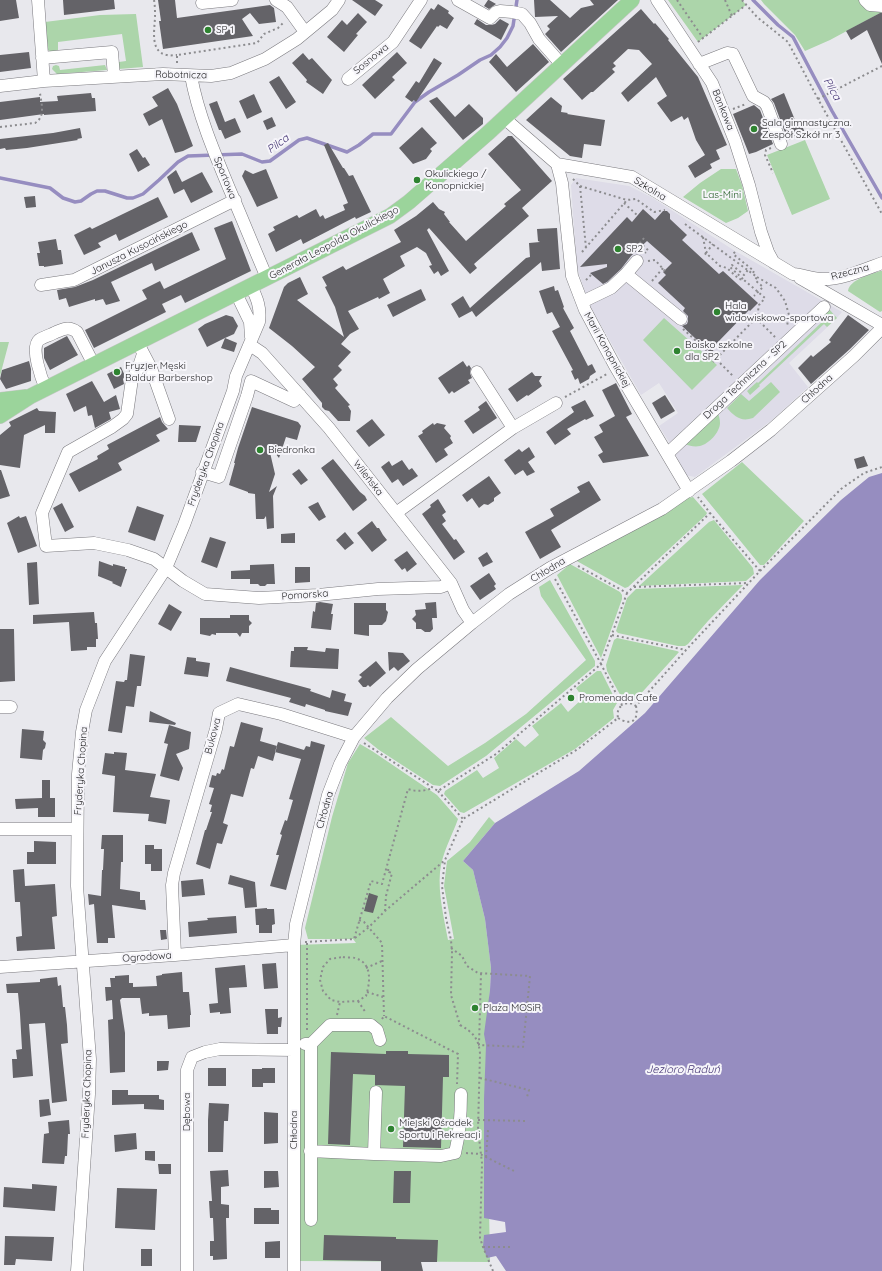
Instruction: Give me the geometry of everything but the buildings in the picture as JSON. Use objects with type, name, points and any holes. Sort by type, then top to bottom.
[{"type":"main road","name":"Generała Leopolda Okulickiego","points":[[0,416],[31,396],[94,365],[140,348],[236,293],[390,216],[410,202],[632,0]]},
{"type":"main road","name":"Generała Leopolda Okulickiego","points":[[0,400],[31,396]]},
{"type":"street","points":[[38,0],[42,58],[41,81]]},
{"type":"street","points":[[202,2],[232,0]]},
{"type":"street","points":[[276,0],[286,7],[304,32]]},
{"type":"street","name":"Robotnicza","points":[[0,86],[41,81],[163,74],[211,76],[231,73],[265,59],[296,39],[332,10],[339,0]]},
{"type":"street","name":"Sosnowa","points":[[348,78],[393,42],[421,0]]},
{"type":"street","points":[[458,0],[490,18],[496,12],[522,14],[530,22],[539,40],[562,65]]},
{"type":"street","name":"Bankowa","points":[[657,0],[712,84],[735,141],[749,185],[761,232],[768,252],[774,263]]},
{"type":"street","points":[[865,0],[870,5],[882,6]]},
{"type":"street","points":[[42,58],[112,52],[114,77]]},
{"type":"street","points":[[699,64],[727,53],[733,54],[753,96],[764,102],[767,106],[781,144]]},
{"type":"street","name":"Sportowa","points":[[191,76],[194,93],[218,162],[267,278]]},
{"type":"street","points":[[504,118],[557,164]]},
{"type":"street","name":"Szkolna","points":[[557,164],[632,177],[740,247],[774,263]]},
{"type":"street","name":"Marii Konopnickiej","points":[[557,164],[562,183],[572,276],[586,300],[585,310],[615,366],[667,454],[692,492]]},
{"type":"street","name":"Janusza Kusocińskiego","points":[[41,285],[74,280],[235,200]]},
{"type":"street","points":[[740,247],[757,246],[762,239],[761,232]]},
{"type":"street","points":[[586,300],[611,288],[637,261]]},
{"type":"street","name":"Rzeczna","points":[[774,263],[792,274],[820,279],[830,279],[848,275],[882,263]]},
{"type":"street","points":[[626,274],[680,317]]},
{"type":"street","points":[[792,274],[882,326]]},
{"type":"street","name":"Fryderyka Chopina","points":[[77,1271],[90,1066],[77,886],[78,774],[82,732],[86,710],[105,661],[166,568],[184,525],[233,390],[236,376],[259,322],[260,314],[258,300],[251,286]]},
{"type":"street","points":[[236,293],[250,322],[250,343]]},
{"type":"street","name":"Droga Techniczna - SP2","points":[[667,454],[824,307]]},
{"type":"street","name":"Chłodna","points":[[294,1271],[294,945],[296,924],[328,795],[340,764],[387,698],[417,669],[472,623],[509,594],[550,568],[692,492],[771,430],[854,356],[882,326]]},
{"type":"street","points":[[46,389],[41,378],[36,352],[36,345],[39,340],[65,328],[72,328],[76,332],[94,365]]},
{"type":"street","name":"Wileńska","points":[[250,343],[262,353],[329,428],[451,583],[463,610],[472,623]]},
{"type":"street","points":[[140,348],[151,368],[168,419]]},
{"type":"street","name":"Pomorska","points":[[140,348],[138,369],[132,378],[127,414],[112,427],[68,452],[42,513],[46,546],[94,543],[154,559],[183,581],[205,594],[259,598],[318,595],[378,589],[441,587],[451,583]]},
{"type":"street","points":[[477,372],[514,428]]},
{"type":"street","points":[[202,472],[219,477],[251,381],[294,401],[300,395]]},
{"type":"street","points":[[233,390],[247,396]]},
{"type":"street","points":[[396,513],[514,428],[556,403]]},
{"type":"street","name":"Bukowa","points":[[176,955],[172,885],[174,873],[216,729],[219,713],[238,704],[281,714],[358,739]]},
{"type":"street","points":[[0,829],[77,829]]},
{"type":"street","name":"Ogrodowa","points":[[0,967],[83,962],[294,945]]},
{"type":"street","points":[[294,1047],[309,1044],[330,1025],[371,1025],[377,1030],[380,1040]]},
{"type":"street","points":[[309,1044],[311,1220]]},
{"type":"street","name":"Dębowa","points":[[187,1271],[187,1070],[192,1057],[205,1052],[220,1050],[294,1047]]},
{"type":"street","points":[[374,1154],[376,1092]]},
{"type":"street","points":[[310,1151],[441,1156],[455,1153],[461,1122],[461,1094]]},
{"type":"path","points":[[154,0],[154,37],[156,46],[160,52],[166,55],[177,55],[254,44],[260,40],[264,34],[278,28],[286,20],[293,17]]},
{"type":"path","points":[[677,0],[703,38]]},
{"type":"path","points":[[724,0],[732,16]]},
{"type":"path","points":[[742,0],[757,17],[788,42],[882,214]]},
{"type":"path","points":[[698,42],[746,5]]},
{"type":"path","points":[[177,55],[178,68]]},
{"type":"path","points":[[819,98],[882,66]]},
{"type":"path","points":[[0,127],[35,123],[39,121],[42,114],[41,81]]},
{"type":"path","points":[[730,111],[748,103],[749,106]]},
{"type":"path","points":[[773,173],[765,155],[766,150],[781,144]]},
{"type":"path","points":[[574,180],[580,186],[627,200],[636,199],[654,212],[666,210]]},
{"type":"path","points":[[580,186],[586,248]]},
{"type":"path","points":[[582,252],[627,200]]},
{"type":"path","points":[[624,203],[637,216]]},
{"type":"path","points":[[684,223],[752,273],[776,288],[785,301],[789,315],[785,331]]},
{"type":"path","points":[[703,237],[706,253],[720,266],[727,268],[739,279],[744,280]]},
{"type":"path","points":[[637,261],[648,250],[640,243],[644,238]]},
{"type":"path","points":[[704,256],[713,244]]},
{"type":"path","points":[[740,247],[733,254],[754,271],[752,273]]},
{"type":"path","points":[[645,289],[664,269],[655,260]]},
{"type":"path","points":[[713,362],[756,318],[759,305],[765,298],[730,267],[732,265],[744,275],[748,270]]},
{"type":"path","points":[[586,300],[584,281],[592,274]]},
{"type":"path","points":[[754,296],[762,286],[755,280],[758,277]]},
{"type":"path","points":[[680,317],[674,320],[735,378]]},
{"type":"path","points":[[756,318],[777,340]]},
{"type":"path","points":[[556,403],[611,371]]},
{"type":"path","points":[[636,706],[760,571],[841,489],[864,474],[882,467]]},
{"type":"path","points":[[692,492],[760,571]]},
{"type":"path","points":[[438,791],[496,754],[601,664],[627,593],[710,513]]},
{"type":"path","points":[[576,565],[627,593]]},
{"type":"path","points":[[553,575],[622,705]]},
{"type":"path","points":[[633,587],[748,584]]},
{"type":"path","points":[[612,634],[686,650]]},
{"type":"path","points":[[632,703],[636,706],[636,718],[632,721],[627,722],[618,718],[617,714],[622,705],[632,703]]},
{"type":"path","points":[[479,1045],[469,1030],[460,1025],[451,996],[451,948],[442,886],[445,860],[463,819],[578,749],[618,718]]},
{"type":"path","points":[[358,739],[438,791],[463,819]]},
{"type":"path","points":[[354,939],[371,881],[382,884],[408,789],[416,792],[433,788]]},
{"type":"path","points":[[294,945],[307,942],[354,939],[369,928],[385,911],[445,860]]},
{"type":"path","points":[[385,911],[386,896],[392,873],[389,872],[390,870],[386,870]]},
{"type":"path","points":[[359,920],[364,922],[382,943],[384,1016],[375,1028]]},
{"type":"path","points":[[307,942],[309,1044]]},
{"type":"path","points":[[451,948],[462,956],[467,966],[478,973],[530,976],[523,1047],[479,1045]]},
{"type":"path","points":[[342,957],[355,958],[364,962],[366,968],[370,981],[366,996],[358,1001],[340,1002],[331,1000],[323,991],[320,980],[323,967],[330,959],[342,957]]},
{"type":"path","points":[[366,968],[382,960]]},
{"type":"path","points":[[482,973],[478,1120],[482,1163],[480,1238],[494,1271]]},
{"type":"path","points":[[367,992],[384,997]]},
{"type":"path","points":[[384,1016],[458,1054],[457,1089],[461,1094]]},
{"type":"path","points":[[480,1078],[529,1090],[527,1097]]},
{"type":"path","points":[[478,1120],[527,1121]]},
{"type":"path","points":[[486,1157],[488,1130]]},
{"type":"path","points":[[480,1154],[516,1172]]},
{"type":"path","points":[[483,1247],[513,1247]]},
{"type":"shaded area","points":[[576,178],[629,186],[651,197],[735,251],[842,312],[789,363],[808,387],[772,420],[695,477],[685,475],[673,448],[659,426],[678,413],[659,383],[641,395],[590,306],[577,268],[571,185]]},
{"type":"green space","points":[[668,0],[742,0],[746,5],[698,42]]},
{"type":"green space","points":[[761,0],[865,0],[882,6],[882,12],[830,40],[805,51],[795,35]]},
{"type":"green space","points":[[136,14],[143,67],[119,69],[117,65],[119,62],[126,61],[122,34],[58,42],[58,51],[48,50],[45,22],[100,15]]},
{"type":"green space","points":[[105,65],[107,70],[57,74],[52,69],[53,66],[59,66],[60,70]]},
{"type":"green space","points":[[805,140],[830,199],[792,215],[767,155]]},
{"type":"green space","name":"Las-Mini","points":[[721,169],[736,169],[742,185],[748,211],[738,218],[726,223],[683,197]]},
{"type":"green space","points":[[882,271],[882,311],[880,312],[848,291],[852,283],[856,280]]},
{"type":"green space","points":[[822,301],[830,308],[829,309],[837,318],[827,327],[824,324],[750,395],[747,391],[757,382],[758,383],[822,322],[819,318],[718,413],[720,426],[716,434],[710,440],[700,446],[690,446],[675,438]]},
{"type":"green space","name":"Boisko szkolne dla SP2","points":[[664,318],[717,365],[692,390],[643,340]]},
{"type":"green space","points":[[0,342],[9,342],[0,376]]},
{"type":"green space","points":[[771,382],[780,392],[753,418],[738,418],[727,408],[741,394],[749,401]]},
{"type":"green space","points":[[742,462],[804,521],[764,565],[760,565],[702,494]]},
{"type":"green space","points":[[693,497],[707,513],[706,515],[628,587],[625,588],[575,560],[688,498]]},
{"type":"green space","points":[[714,520],[753,568],[754,574],[746,581],[639,586],[709,522]]},
{"type":"green space","points":[[570,564],[620,592],[622,595],[622,599],[601,658],[557,575]]},
{"type":"green space","points":[[550,580],[595,661],[595,666],[486,756],[440,786],[433,785],[379,750],[364,738],[391,717],[448,766],[485,743],[526,714],[586,660],[541,596],[539,587]]},
{"type":"green space","points":[[743,585],[685,646],[678,646],[618,633],[616,631],[627,598],[636,589]]},
{"type":"green space","points":[[617,638],[679,652],[635,700],[623,700],[607,671],[606,665],[614,640]]},
{"type":"green space","points":[[597,671],[601,671],[617,703],[613,710],[614,718],[575,749],[464,813],[460,812],[444,794],[445,791],[477,770],[483,778],[499,768],[494,758],[516,739],[525,747],[539,735],[532,726],[561,703],[568,712],[583,698],[576,688]]},
{"type":"green space","name":"Miejski Ośrodek Sportu i Rekreacji","points":[[360,744],[437,795],[458,819],[445,851],[440,872],[443,915],[448,940],[454,939],[444,886],[447,861],[470,842],[489,817],[495,823],[463,861],[473,870],[485,919],[491,968],[486,1045],[490,1262],[294,1261],[294,945],[356,943],[353,939],[308,939],[305,928],[332,817],[348,763]]},
{"type":"water","name":"Jezioro Raduń","points":[[882,473],[882,1271],[506,1271],[496,1256],[487,1258],[483,1247],[484,1235],[506,1232],[505,1222],[484,1218],[484,1099],[486,1045],[484,1034],[490,990],[491,968],[485,919],[473,870],[463,861],[495,823],[579,771],[645,713],[760,580],[841,500],[869,477]]},
{"type":"waterway","name":"Pilca","points":[[0,178],[50,188],[63,198],[75,202],[81,201],[97,191],[105,191],[127,198],[133,198],[143,194],[178,162],[188,156],[242,154],[262,162],[270,161],[299,140],[307,138],[347,152],[373,134],[391,134],[415,102],[480,60],[491,55],[500,47],[507,38],[513,26],[517,0]]},
{"type":"waterway","name":"Pilca","points":[[753,0],[778,25],[793,37],[832,111],[882,198]]},
{"type":"place","name":"SP 1","points":[[208,30]]},
{"type":"place","name":"Sala gimnastyczna. Zespół Szkół nr 3","points":[[754,129]]},
{"type":"place","name":"Okulickiego / Konopnickiej","points":[[417,180]]},
{"type":"place","name":"SP2","points":[[618,249]]},
{"type":"place","name":"Hala widowiskowo-sportowa","points":[[717,312]]},
{"type":"place","name":"Boisko szkolne dla SP2","points":[[677,351]]},
{"type":"place","name":"Fryzjer Męski Baldur Barbershop","points":[[117,372]]},
{"type":"place","name":"Biedronka","points":[[260,450]]},
{"type":"place","name":"Promenada Cafe","points":[[571,698]]},
{"type":"place","name":"Plaża MOSiR","points":[[475,1008]]},
{"type":"place","name":"Miejski Ośrodek Sportu i Rekreacji","points":[[391,1129]]}]
